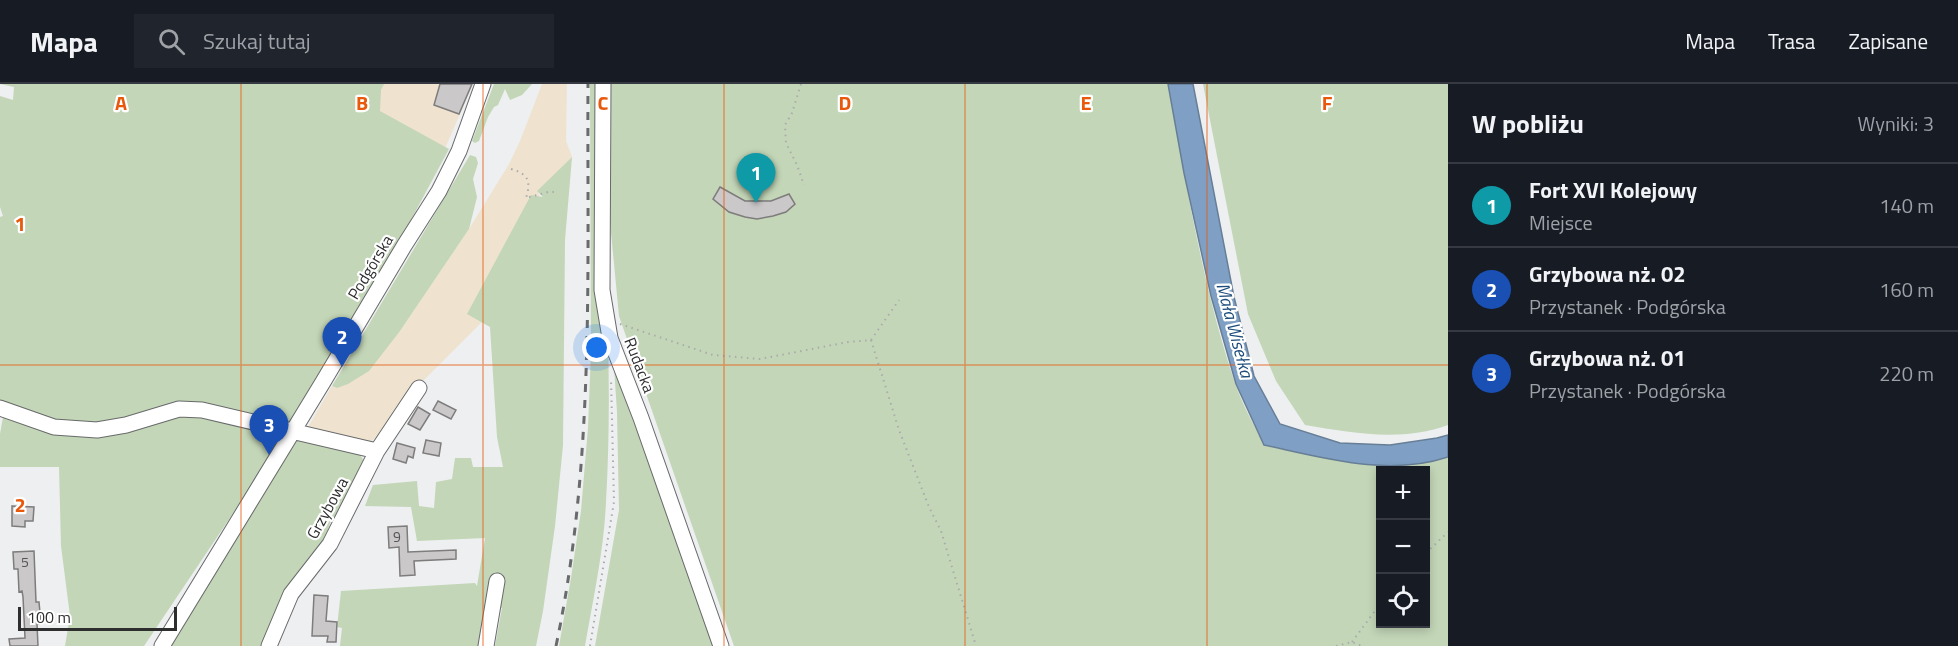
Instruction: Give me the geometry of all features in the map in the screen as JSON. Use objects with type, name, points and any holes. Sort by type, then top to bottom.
[{"type":"street","name":"Podgórska","points":[[162,646],[439,191],[459,151],[483,84]]},
{"type":"street","name":"Rudacka","points":[[603,84],[602,290],[610,339],[641,418],[721,646]]},
{"type":"street","name":"Grzybowa","points":[[269,646],[291,594],[330,544],[377,451],[419,388]]},
{"type":"street","points":[[0,408],[54,427],[97,430],[126,425],[179,409],[202,410],[377,451]]},
{"type":"street","points":[[486,646],[497,581]]},
{"type":"path","points":[[801,84],[792,113],[785,125],[786,143],[804,185]]},
{"type":"path","points":[[511,169],[522,173],[527,178],[529,187],[526,198],[548,192],[558,192]]},
{"type":"path","points":[[871,340],[898,300]]},
{"type":"path","points":[[614,322],[713,355],[760,359],[848,342],[871,340]]},
{"type":"path","points":[[871,340],[899,430],[929,507],[941,531],[976,646]]},
{"type":"path","points":[[590,646],[614,502],[611,374]]},
{"type":"path","points":[[1430,549],[1448,532]]},
{"type":"path","points":[[1352,642],[1376,609]]},
{"type":"path","points":[[1336,646],[1352,642],[1362,646]]},
{"type":"shaded area","points":[[359,84],[473,84],[443,153],[357,96]]},
{"type":"shaded area","points":[[542,84],[567,84],[566,141],[572,157],[538,191],[543,213],[488,316],[423,381],[378,436],[371,441],[308,427],[332,386],[337,388],[400,331],[469,229],[509,164]]},
{"type":"green space","points":[[0,84],[384,84],[381,90],[380,111],[449,149],[399,242],[299,415],[144,646],[65,646],[70,616],[61,546],[59,467],[0,467],[0,434],[3,417],[58,432],[0,405],[0,217],[3,216],[0,207],[0,96],[13,100],[14,87]]},
{"type":"green space","points":[[494,84],[532,84],[522,95],[510,100],[505,89],[498,105],[488,117],[479,141],[475,143],[472,141]]},
{"type":"green space","points":[[590,84],[597,84],[607,293],[609,398],[606,502],[601,556],[585,646],[559,646],[581,511],[588,428],[591,351]]},
{"type":"green space","points":[[609,84],[1168,84],[1204,273],[1238,391],[1264,445],[1432,462],[1448,457],[1448,646],[734,646],[619,316],[606,180]]},
{"type":"green space","points":[[1203,84],[1448,84],[1448,425],[1395,435],[1341,431],[1305,425],[1276,381],[1248,314]]},
{"type":"green space","points":[[470,155],[476,157],[478,163],[473,179],[477,197],[469,229],[400,331],[369,371],[348,384],[337,388],[332,386]]},
{"type":"green space","points":[[572,157],[565,240],[563,445],[555,526],[536,646],[495,646],[502,608],[489,607],[481,646],[340,646],[342,628],[337,627],[341,591],[475,583],[477,586],[485,538],[417,541],[411,507],[365,506],[373,485],[417,481],[419,506],[434,508],[436,482],[452,479],[455,458],[471,458],[473,467],[503,467],[497,437],[490,327],[467,314],[531,195],[543,197],[537,191]]},
{"type":"green space","points":[[614,366],[714,646],[595,646],[619,510]]},
{"type":"green space","points":[[296,439],[358,452],[365,462],[337,522],[331,521],[328,529],[333,532],[265,646],[171,646]]},
{"type":"water","name":"Mała Wisełka","points":[[1168,84],[1193,84],[1234,297],[1254,376],[1280,424],[1340,443],[1390,445],[1448,435],[1448,457],[1425,463],[1379,465],[1333,460],[1264,445],[1236,384],[1211,296],[1184,173]]},
{"type":"building","points":[[440,84],[472,84],[459,114],[434,105]]},
{"type":"building","points":[[720,187],[745,201],[771,201],[789,194],[795,204],[786,212],[773,216],[757,219],[745,217],[729,212],[713,199]]},
{"type":"building","points":[[438,401],[456,410],[451,419],[433,410]]},
{"type":"building","points":[[418,407],[430,414],[420,430],[408,424]]},
{"type":"building","points":[[426,440],[441,443],[439,456],[423,453]]},
{"type":"building","points":[[397,443],[415,448],[413,458],[408,456],[406,463],[393,459]]},
{"type":"building","points":[[12,506],[34,507],[33,521],[25,521],[25,527],[12,526]]},
{"type":"building","points":[[407,526],[408,552],[456,550],[456,559],[414,561],[415,575],[400,576],[399,547],[389,548],[388,527]]},
{"type":"building","points":[[34,551],[36,602],[39,602],[41,624],[37,624],[38,646],[10,646],[9,639],[25,638],[23,597],[22,591],[19,592],[18,569],[14,569],[13,552]]},
{"type":"building","points":[[314,595],[328,596],[326,621],[337,622],[336,642],[327,642],[328,636],[312,636]]},
{"type":"railway","points":[[556,646],[569,577],[583,437],[588,295],[588,84]]},
{"type":"place","name":"Fort XVI Kolejowy","points":[[756,203]]},
{"type":"place","name":"Grzybowa nż. 02","points":[[342,367]]},
{"type":"place","name":"Grzybowa nż. 01","points":[[269,455]]}]
